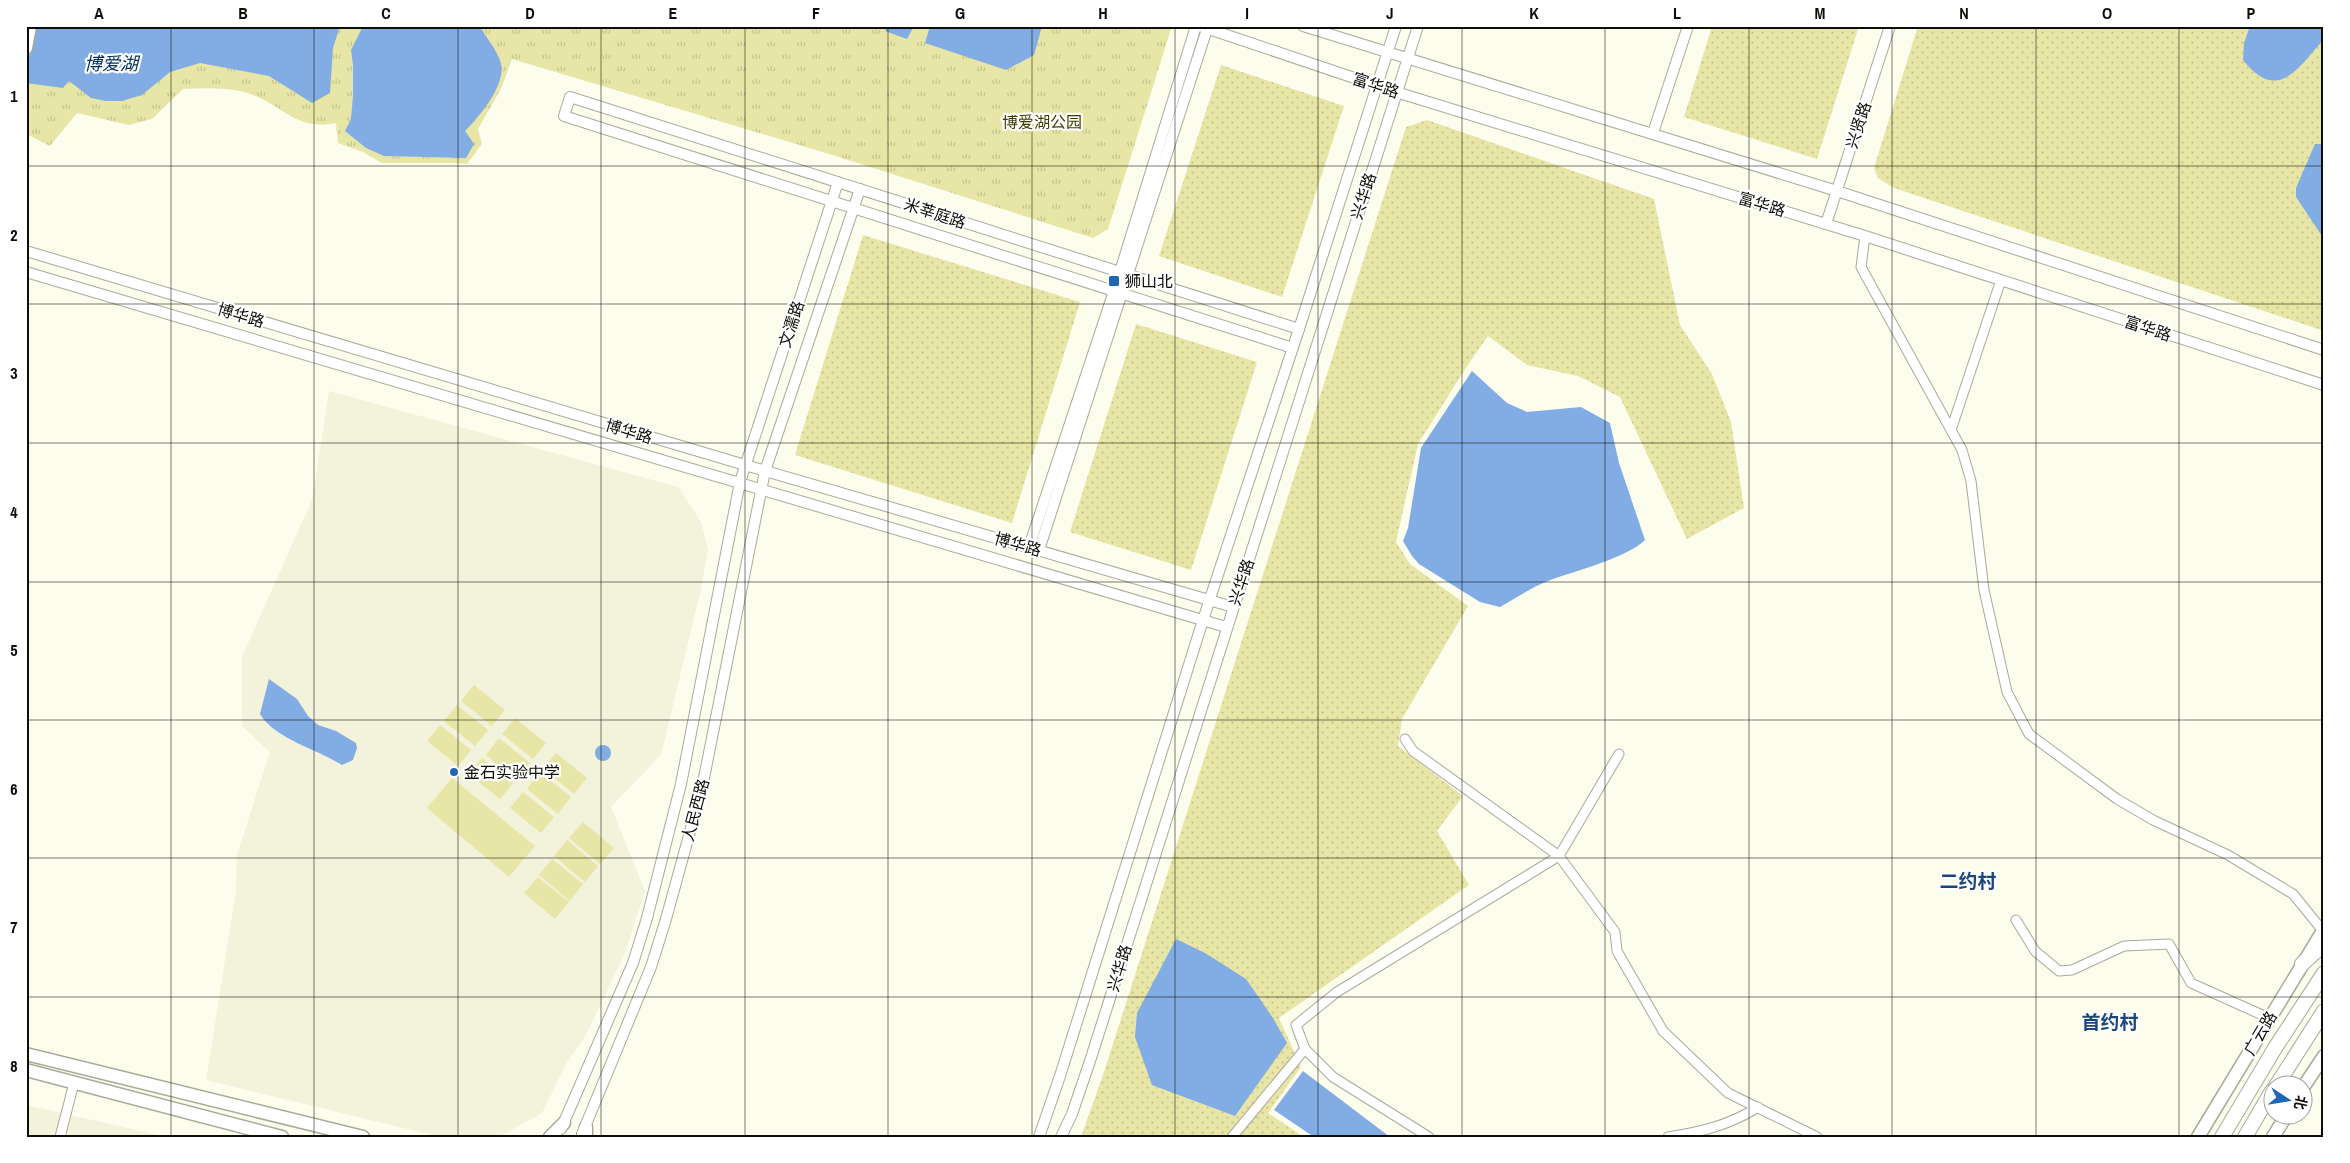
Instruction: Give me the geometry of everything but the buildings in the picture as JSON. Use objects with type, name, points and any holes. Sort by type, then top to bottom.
[{"type":"main road","points":[[26,48],[30,26]]},
{"type":"main road","points":[[2302,964],[2323,935]]},
{"type":"main road","name":"广云路","points":[[2198,1137],[2302,964]]},
{"type":"main road","name":"广云路","points":[[2222,1137],[2275,1048],[2324,973]]},
{"type":"main road","points":[[2282,1076],[2324,1011]]},
{"type":"main road","points":[[26,1054],[364,1137]]},
{"type":"main road","points":[[2311,1076],[2324,1056]]},
{"type":"main road","points":[[26,1070],[282,1137]]},
{"type":"main road","points":[[2245,1137],[2262,1108]]},
{"type":"main road","points":[[550,1137],[564,1123]]},
{"type":"main road","points":[[2273,1137],[2280,1126]]},
{"type":"street","points":[[1034,549],[1118,292],[1196,26]]},
{"type":"street","name":"富华路","points":[[1302,26],[1837,191],[2324,350]]},
{"type":"street","name":"兴华路","points":[[1039,1137],[1060,1076],[1202,620],[1210,601],[1293,348],[1396,26]]},
{"type":"street","name":"兴华路","points":[[1061,1137],[1072,1114],[1091,1058],[1418,26]]},
{"type":"street","points":[[1653,133],[1688,26]]},
{"type":"street","name":"兴贤路","points":[[1826,224],[1890,26]]},
{"type":"street","points":[[1123,273],[1205,27]]},
{"type":"street","name":"富华路","points":[[1205,27],[1377,86],[1865,236],[2324,385]]},
{"type":"street","name":"米莘庭路","points":[[1293,348],[564,116],[570,97],[1299,328]]},
{"type":"street","name":"文濡路","points":[[557,1137],[633,963],[647,918],[681,784],[740,482],[838,182]]},
{"type":"street","name":"文濡路","points":[[765,471],[860,189]]},
{"type":"street","points":[[1865,236],[1861,267],[1962,450],[1971,482],[1984,590],[2007,692],[2029,734],[2117,799],[2153,820],[2228,855],[2293,894],[2323,935]]},
{"type":"street","name":"博华路","points":[[26,251],[765,471],[1233,607]]},
{"type":"street","name":"博华路","points":[[26,272],[1226,627]]},
{"type":"street","points":[[1951,430],[2001,280]]},
{"type":"street","name":"人民西路","points":[[584,1134],[651,967],[702,788],[765,471]]},
{"type":"street","points":[[1405,739],[1413,751],[1559,856],[1615,932],[1617,951],[1663,1031],[1728,1093],[1817,1137]]},
{"type":"street","points":[[1429,1137],[1333,1077],[1305,1049],[1296,1025],[1337,992],[1559,856],[1619,754]]},
{"type":"street","points":[[2016,920],[2035,951],[2059,971],[2072,970],[2124,946],[2169,944],[2191,983],[2270,1018]]},
{"type":"street","points":[[1232,1137],[1305,1049]]},
{"type":"street","points":[[60,1137],[74,1083]]},
{"type":"street","points":[[1668,1137],[1702,1132],[1739,1120],[1758,1108]]},
{"type":"shaded area","name":"金石实验中学","points":[[329,391],[678,487],[701,522],[708,550],[700,593],[661,755],[611,807],[645,891],[625,953],[586,1035],[566,1064],[542,1113],[499,1137],[440,1137],[206,1080],[236,891],[237,855],[270,752],[242,726],[242,657],[312,500]]},
{"type":"shaded area","points":[[26,1105],[167,1137],[26,1137]]},
{"type":"green space","name":"博爱湖公园","points":[[26,26],[1172,26],[1108,229],[1093,238],[826,153],[512,59],[501,89],[478,129],[482,144],[467,164],[382,163],[363,152],[338,143],[336,123],[322,125],[298,120],[268,102],[244,92],[214,88],[183,89],[152,119],[129,125],[77,113],[50,146],[26,134]]},
{"type":"green space","points":[[1712,26],[1859,26],[1817,159],[1684,117]]},
{"type":"green space","points":[[1918,26],[2324,26],[2324,331],[1894,188],[1878,178],[1874,168]]},
{"type":"green space","points":[[1221,65],[1344,106],[1282,297],[1159,256]]},
{"type":"green space","points":[[1427,120],[1654,199],[1680,325],[1712,374],[1731,422],[1744,508],[1687,539],[1620,397],[1578,376],[1527,365],[1488,336],[1418,444],[1396,542],[1410,564],[1468,606],[1402,719],[1398,746],[1463,796],[1437,831],[1469,885],[1279,1018],[1301,1067],[1268,1113],[1304,1137],[1081,1137],[1104,1072],[1406,127]]},
{"type":"green space","points":[[863,235],[1080,302],[1012,523],[795,455]]},
{"type":"green space","points":[[1136,324],[1257,362],[1191,570],[1070,532]]},
{"type":"green space","points":[[474,685],[505,710],[492,726],[461,701]]},
{"type":"green space","points":[[457,705],[488,730],[475,746],[444,721]]},
{"type":"green space","points":[[515,718],[546,743],[533,759],[502,734]]},
{"type":"green space","points":[[440,725],[471,750],[458,766],[427,741]]},
{"type":"green space","points":[[499,738],[530,763],[517,780],[486,755]]},
{"type":"green space","points":[[556,753],[587,778],[574,794],[543,769]]},
{"type":"green space","points":[[482,758],[513,783],[500,799],[469,774]]},
{"type":"green space","points":[[540,772],[571,797],[558,814],[527,789]]},
{"type":"green space","points":[[452,778],[535,846],[509,877],[427,808]]},
{"type":"green space","points":[[523,792],[554,817],[541,833],[510,808]]},
{"type":"green space","points":[[583,822],[614,848],[600,864],[569,838]]},
{"type":"green space","points":[[567,840],[598,866],[585,882],[554,856]]},
{"type":"green space","points":[[552,859],[583,884],[570,901],[539,875]]},
{"type":"green space","points":[[538,877],[569,902],[555,919],[524,893]]},
{"type":"water","name":"博爱湖","points":[[26,26],[340,26],[333,48],[330,93],[312,103],[269,76],[200,63],[170,72],[142,95],[122,101],[106,101],[91,98],[69,81],[63,88],[26,83]]},
{"type":"water","points":[[363,26],[479,26],[497,54],[501,64],[501,72],[490,100],[465,131],[474,144],[466,158],[384,156],[366,148],[345,131],[351,119],[353,96],[351,50]]},
{"type":"water","points":[[887,26],[914,26],[907,39],[885,31]]},
{"type":"water","points":[[930,26],[1042,26],[1034,55],[1006,70],[925,43]]},
{"type":"water","points":[[2250,26],[2324,26],[2324,39],[2305,61],[2287,77],[2277,80],[2267,79],[2255,73],[2243,60],[2244,43]]},
{"type":"water","points":[[2315,144],[2324,144],[2324,239],[2296,197],[2296,188]]},
{"type":"water","points":[[1472,371],[1507,403],[1527,412],[1581,407],[1610,423],[1619,463],[1645,540],[1626,553],[1542,583],[1500,607],[1480,602],[1419,564],[1403,541],[1408,528],[1421,448]]},
{"type":"water","points":[[269,679],[297,699],[308,716],[318,725],[336,731],[356,743],[357,748],[353,760],[342,765],[286,737],[267,723],[260,714]]},
{"type":"water","points":[[600,745],[606,745],[611,750],[609,759],[600,761],[595,756],[595,750]]},
{"type":"water","points":[[1176,939],[1205,953],[1246,979],[1273,1018],[1287,1043],[1235,1116],[1152,1085],[1135,1037],[1137,1013]]},
{"type":"water","points":[[1303,1071],[1390,1137],[1314,1137],[1274,1110]]},
{"type":"place","name":"狮山北","points":[[1114,281]]},
{"type":"place","name":"金石实验中学","points":[[454,772]]},
{"type":"district","name":"二约村","points":[[1968,881]]},
{"type":"district","name":"首约村","points":[[2110,1022]]}]
